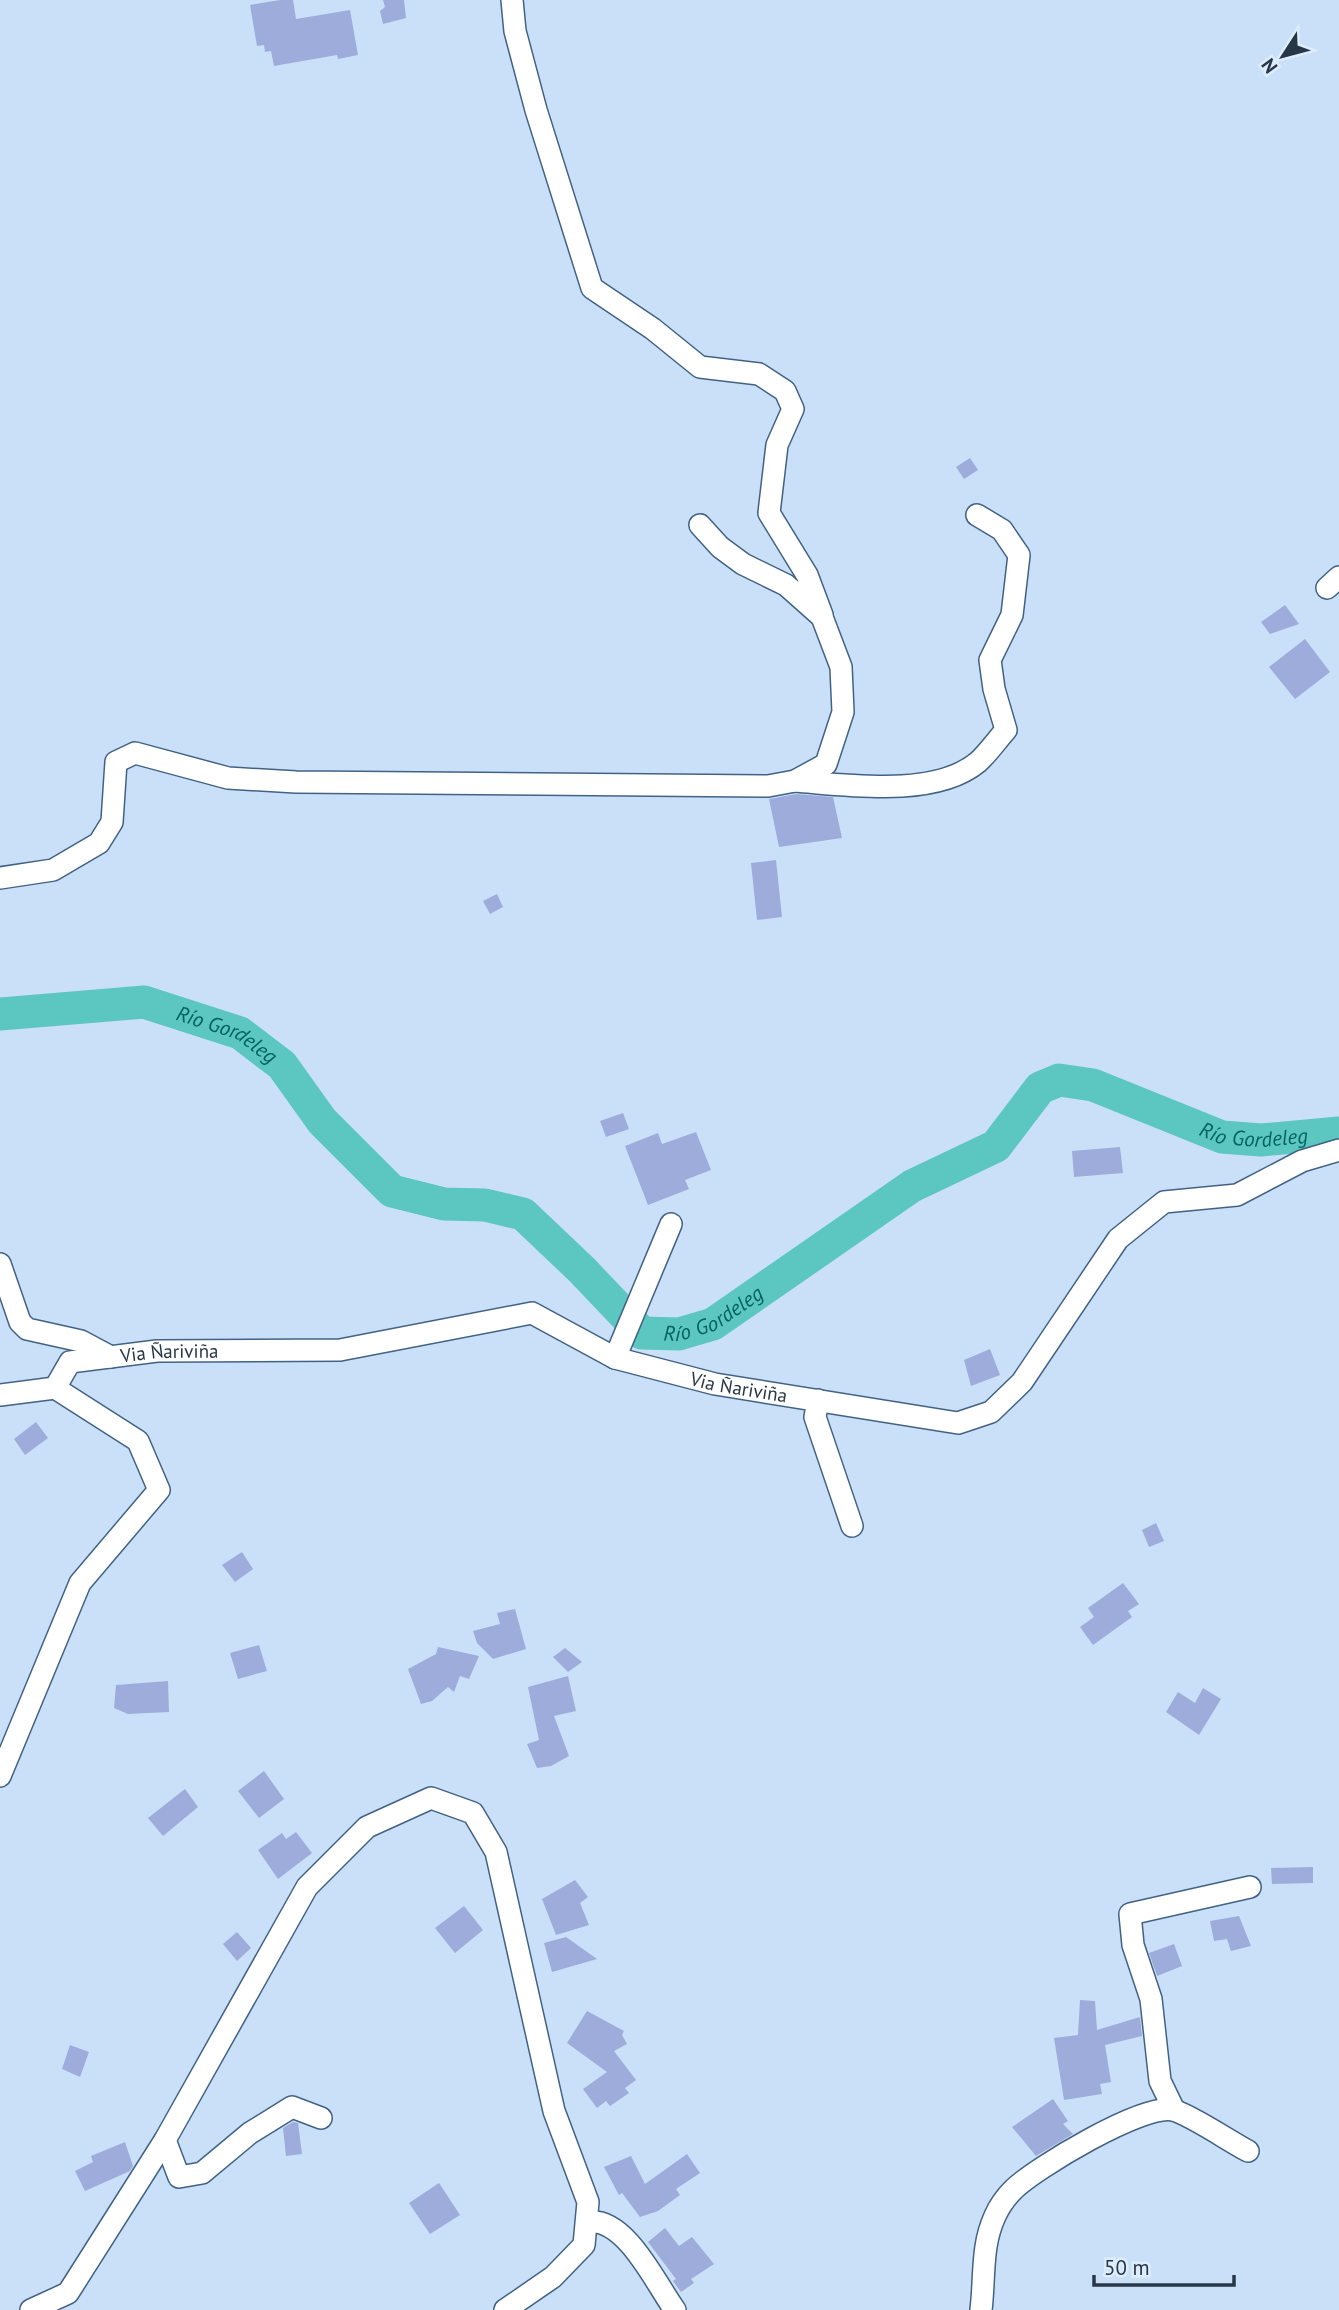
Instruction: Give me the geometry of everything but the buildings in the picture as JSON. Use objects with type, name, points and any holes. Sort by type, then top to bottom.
[{"type":"street","points":[[512,0],[515,31],[536,110],[592,288],[653,329],[700,367],[760,374],[785,391],[793,409],[777,445],[769,513],[807,575],[841,667],[843,712],[826,764],[795,781]]},
{"type":"street","points":[[0,878],[53,870],[99,843],[112,822],[116,762],[135,753],[228,778],[283,782],[768,786],[795,781],[865,786],[942,782],[977,762],[1006,730],[994,690],[990,660],[1012,615],[1019,555],[1002,530],[977,515]]},
{"type":"street","points":[[700,525],[720,547],[743,564],[786,585],[822,617]]},
{"type":"street","name":"Via Ñariviña","points":[[55,1388],[70,1362],[157,1351],[340,1350],[531,1313],[715,1384],[958,1423],[991,1412],[1022,1382],[1118,1238],[1164,1202],[1237,1195],[1302,1161],[1339,1150]]},
{"type":"street","points":[[618,1348],[671,1224]]},
{"type":"street","points":[[0,1264],[20,1322],[27,1329],[81,1340],[111,1357]]},
{"type":"street","points":[[0,1395],[55,1388],[138,1441],[159,1490],[80,1583],[0,1776]]},
{"type":"street","points":[[818,1400],[815,1417],[852,1526]]},
{"type":"street","points":[[31,2310],[68,2293],[165,2140],[307,1887],[367,1827],[431,1798],[473,1813],[496,1852],[554,2111],[588,2202],[589,2222],[584,2245],[553,2277],[505,2310]]},
{"type":"street","points":[[1174,2110],[1160,2081],[1151,1999],[1133,1945],[1130,1914],[1250,1887]]},
{"type":"street","points":[[165,2140],[179,2177],[202,2173],[250,2133],[292,2107],[321,2118]]},
{"type":"street","points":[[981,2310],[984,2249],[996,2214],[1013,2190],[1035,2172],[1091,2138],[1155,2109],[1174,2110],[1248,2151]]},
{"type":"street","points":[[589,2222],[607,2224],[623,2237],[642,2258],[675,2310]]},
{"type":"waterway","name":"Río Gordeleg","points":[[0,1014],[144,1002],[240,1033],[282,1065],[322,1121],[392,1191],[444,1204],[485,1205],[523,1214],[582,1270],[642,1333],[679,1334],[713,1324],[912,1186],[996,1146],[1040,1088],[1059,1080],[1093,1085],[1222,1137],[1261,1140],[1339,1133]]}]
